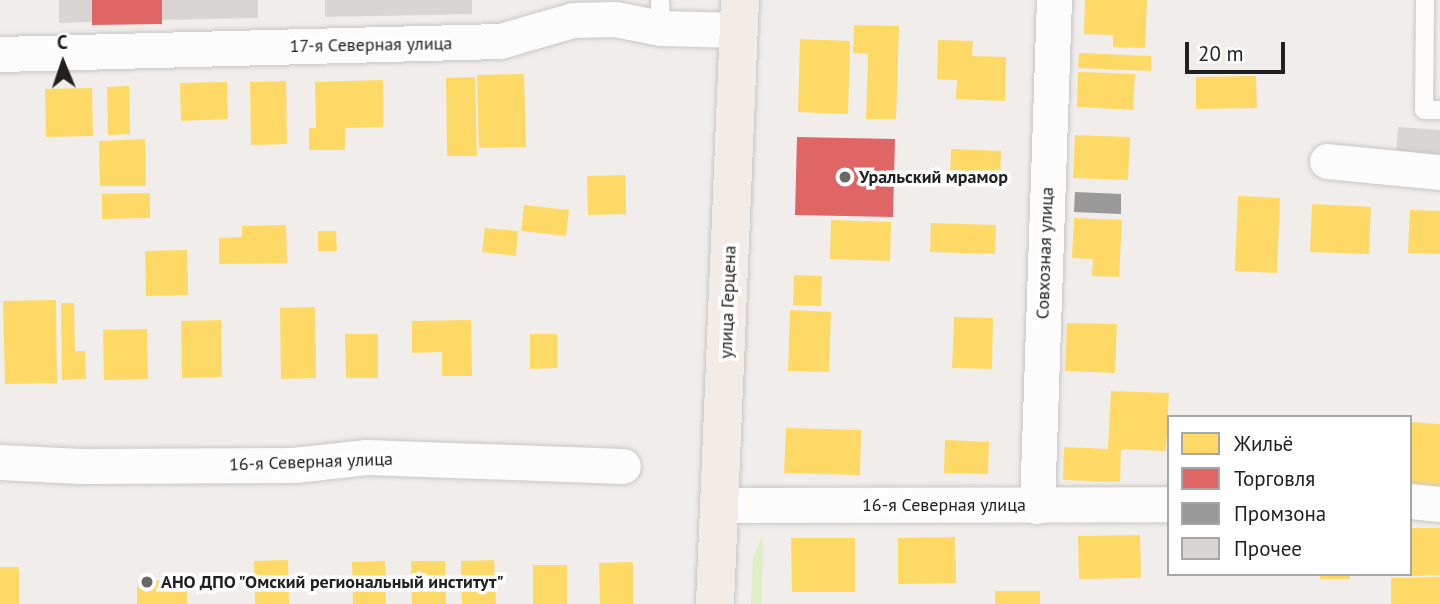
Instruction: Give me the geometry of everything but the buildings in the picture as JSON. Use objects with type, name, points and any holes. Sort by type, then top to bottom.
[{"type":"main road","name":"улица Герцена","points":[[715,604],[739,15]]},
{"type":"street","name":"Совхозная улица","points":[[1037,506],[1054,0]]},
{"type":"street","name":"17-я Северная улица","points":[[0,54],[500,41],[573,20],[660,14],[739,15]]},
{"type":"street","points":[[1327,161],[1440,172]]},
{"type":"street","name":"16-я Северная улица","points":[[0,462],[80,466],[294,465],[367,457],[623,466]]},
{"type":"street","points":[[1412,501],[1440,504]]},
{"type":"street","name":"16-я Северная улица","points":[[719,505],[1167,504]]},
{"type":"lane","points":[[1425,0],[1424,110],[1440,110]]},
{"type":"green space","points":[[763,535],[762,604],[751,604],[753,557]]},
{"type":"place","name":"Уральский мрамор","points":[[845,177]]},
{"type":"place","name":"АНО ДПО \"Омский региональный институт\"","points":[[147,582]]}]
